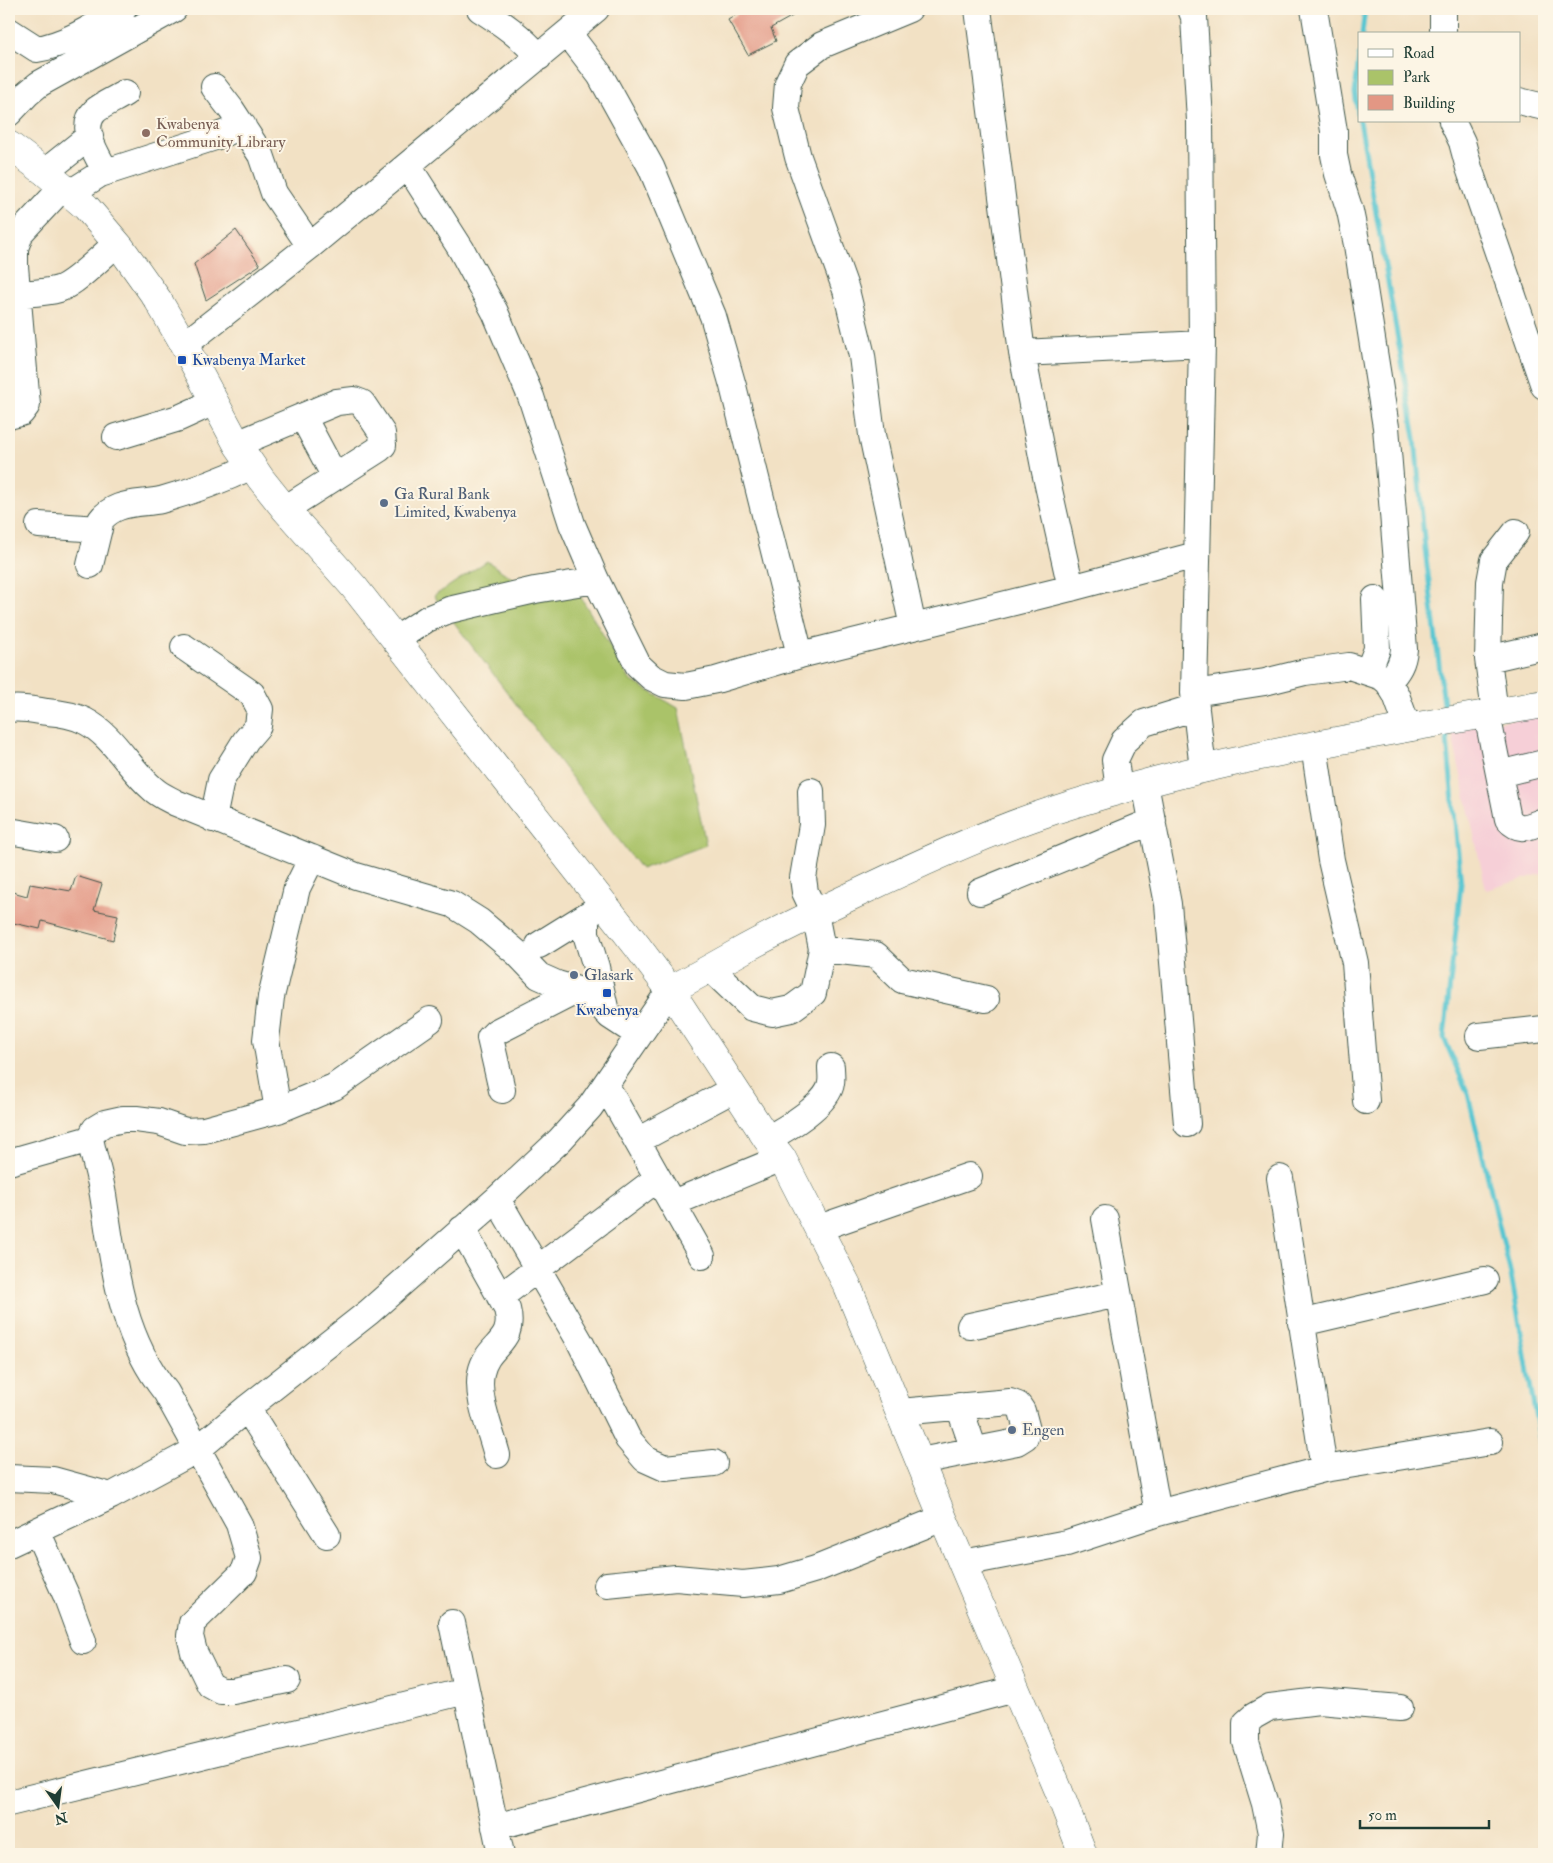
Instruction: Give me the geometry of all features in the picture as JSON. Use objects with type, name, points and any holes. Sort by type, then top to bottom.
[{"type":"main road","points":[[9,145],[60,184],[86,207],[117,243],[158,300],[244,455],[285,510],[354,587],[395,640],[595,910],[670,990],[775,1149],[819,1228],[847,1285],[1058,1789],[1083,1854]]},
{"type":"main road","points":[[670,990],[711,969],[738,952],[815,913],[972,840],[1030,818],[1132,787],[1203,769],[1415,726],[1482,715],[1543,710]]},
{"type":"street","points":[[9,31],[37,49],[47,48],[64,42],[123,9]]},
{"type":"street","points":[[9,113],[26,94],[39,84],[174,9]]},
{"type":"street","points":[[480,9],[513,31],[539,57]]},
{"type":"street","points":[[184,345],[310,246],[596,9]]},
{"type":"street","points":[[909,9],[822,45],[797,64],[788,83],[786,108],[798,157],[846,290],[862,356],[872,435],[913,627]]},
{"type":"street","points":[[978,9],[1022,353],[1045,472],[1071,588]]},
{"type":"street","points":[[1191,9],[1194,17],[1200,121],[1202,344],[1196,555],[1195,700],[1203,769]]},
{"type":"street","points":[[1314,9],[1334,131],[1334,154],[1338,174],[1350,211],[1357,245],[1386,427],[1404,649],[1403,660],[1398,670],[1378,677]]},
{"type":"street","points":[[1442,9],[1443,32]]},
{"type":"street","points":[[568,33],[600,74],[651,168],[709,307],[734,386],[800,655]]},
{"type":"street","points":[[214,87],[243,126],[261,155],[274,194],[310,246]]},
{"type":"street","points":[[106,172],[93,147],[88,128],[89,120],[95,111],[125,93]]},
{"type":"street","points":[[1520,101],[1544,107]]},
{"type":"street","points":[[60,184],[100,174],[215,137],[243,126]]},
{"type":"street","points":[[1462,128],[1468,168],[1542,371]]},
{"type":"street","points":[[9,416],[21,413],[26,405],[15,248],[21,232],[60,184],[90,136]]},
{"type":"street","points":[[408,166],[461,249],[495,312],[531,397],[572,524],[596,580],[638,665],[651,677],[665,684],[686,686],[716,680],[800,655],[1196,555]]},
{"type":"street","points":[[17,294],[48,292],[61,288],[71,282],[117,243]]},
{"type":"street","points":[[1022,353],[1202,344]]},
{"type":"street","points":[[90,565],[101,520],[105,514],[116,508],[159,500],[225,479],[244,455],[303,417],[337,402],[358,400],[382,433],[383,445],[380,449],[285,510]]},
{"type":"street","points":[[116,437],[179,418],[214,402]]},
{"type":"street","points":[[303,417],[336,478]]},
{"type":"street","points":[[39,525],[99,529]]},
{"type":"street","points":[[1516,532],[1494,560],[1490,582],[1488,659],[1482,715],[1499,774],[1508,819],[1514,826],[1522,828],[1544,821]]},
{"type":"street","points":[[395,640],[428,619],[449,610],[535,590],[596,580]]},
{"type":"street","points":[[1375,599],[1378,677]]},
{"type":"street","points":[[1488,659],[1544,646]]},
{"type":"street","points":[[184,647],[252,694],[260,709],[258,726],[246,740],[221,780],[213,819]]},
{"type":"street","points":[[1187,1124],[1168,904],[1153,821],[1115,760],[1124,741],[1144,723],[1195,700],[1305,672],[1349,666],[1378,677],[1396,695],[1415,726]]},
{"type":"street","points":[[9,709],[22,708],[56,713],[83,720],[96,728],[118,749],[154,791],[176,803],[356,876],[452,904],[479,920],[517,953],[539,976],[578,990],[596,1001],[610,1016],[640,1035]]},
{"type":"street","points":[[1314,746],[1331,860],[1355,963],[1366,1101]]},
{"type":"street","points":[[1499,774],[1544,763]]},
{"type":"street","points":[[711,969],[752,1008],[772,1013],[791,1009],[813,993],[822,949],[815,913],[805,892],[803,878],[812,825],[811,791]]},
{"type":"street","points":[[980,892],[1153,821]]},
{"type":"street","points":[[9,831],[55,839]]},
{"type":"street","points":[[278,1110],[266,1040],[271,997],[297,888],[312,858]]},
{"type":"street","points":[[539,945],[595,910]]},
{"type":"street","points":[[595,910],[586,934],[606,1012]]},
{"type":"street","points":[[822,949],[876,955],[902,980],[986,999]]},
{"type":"street","points":[[502,1090],[490,1038],[496,1032],[578,990]]},
{"type":"street","points":[[9,1544],[111,1496],[198,1449],[369,1312],[497,1199],[560,1140],[606,1086],[670,990]]},
{"type":"street","points":[[287,1680],[232,1691],[220,1691],[210,1685],[194,1652],[190,1636],[192,1622],[244,1572],[249,1558],[239,1524],[166,1392],[152,1375],[124,1311],[112,1260],[102,1193],[90,1139],[95,1129],[105,1123],[123,1119],[159,1122],[185,1130],[204,1130],[278,1110],[334,1087],[430,1020]]},
{"type":"street","points":[[1480,1036],[1544,1029]]},
{"type":"street","points":[[673,1204],[775,1149],[794,1124],[820,1101],[832,1085],[831,1067]]},
{"type":"street","points":[[606,1086],[702,1256]]},
{"type":"street","points":[[637,1140],[734,1089]]},
{"type":"street","points":[[9,1162],[90,1139]]},
{"type":"street","points":[[819,1228],[969,1176]]},
{"type":"street","points":[[500,1297],[658,1178]]},
{"type":"street","points":[[1280,1178],[1324,1469]]},
{"type":"street","points":[[497,1199],[580,1342],[628,1439],[645,1459],[665,1468],[714,1463]]},
{"type":"street","points":[[1105,1219],[1158,1513]]},
{"type":"street","points":[[462,1229],[507,1309],[510,1322],[506,1335],[485,1359],[480,1375],[480,1396],[497,1455]]},
{"type":"street","points":[[1301,1323],[1485,1280]]},
{"type":"street","points":[[970,1326],[1118,1294]]},
{"type":"street","points":[[900,1412],[1010,1402],[1018,1405],[1022,1411],[1027,1430],[1025,1437],[1017,1442],[920,1461]]},
{"type":"street","points":[[960,1406],[974,1450]]},
{"type":"street","points":[[247,1408],[327,1535]]},
{"type":"street","points":[[963,1563],[1066,1543],[1158,1513],[1324,1469],[1490,1442]]},
{"type":"street","points":[[9,1478],[53,1480],[111,1496]]},
{"type":"street","points":[[607,1585],[676,1578],[743,1584],[778,1580],[816,1568],[943,1518]]},
{"type":"street","points":[[37,1531],[66,1595],[83,1641]]},
{"type":"street","points":[[452,1623],[501,1854]]},
{"type":"street","points":[[495,1827],[1015,1689]]},
{"type":"street","points":[[9,1804],[466,1691]]},
{"type":"street","points":[[1270,1854],[1271,1833],[1265,1804],[1246,1742],[1246,1723],[1270,1707],[1319,1701],[1400,1708]]},
{"type":"shaded area","points":[[1544,714],[1544,873],[1486,890],[1451,730]]},
{"type":"green space","points":[[487,561],[538,596],[579,594],[630,680],[678,708],[706,845],[641,869],[434,596]]},
{"type":"building","points":[[745,9],[805,9],[771,28],[776,41],[748,55],[728,20]]},
{"type":"building","points":[[236,230],[260,265],[206,300],[194,264]]},
{"type":"building","points":[[76,876],[102,884],[94,910],[118,915],[113,940],[42,921],[40,929],[9,922],[9,891],[27,896],[30,884],[71,891]]},
{"type":"waterway","points":[[1362,32],[1365,9]]},
{"type":"waterway","points":[[1358,64],[1355,93],[1358,112]]},
{"type":"waterway","points":[[1360,122],[1415,438],[1425,549],[1445,713]]},
{"type":"waterway","points":[[1446,729],[1461,884],[1444,1038],[1468,1094],[1511,1275],[1544,1464]]},
{"type":"place","name":"Kwabenya Community Library","points":[[146,133]]},
{"type":"place","name":"Kwabenya Market","points":[[182,360]]},
{"type":"place","name":"Ga Rural Bank Limited, Kwabenya","points":[[384,503]]},
{"type":"place","name":"Glasark","points":[[574,975]]},
{"type":"place","name":"Kwabenya","points":[[607,993]]},
{"type":"place","name":"Engen","points":[[1012,1430]]}]
